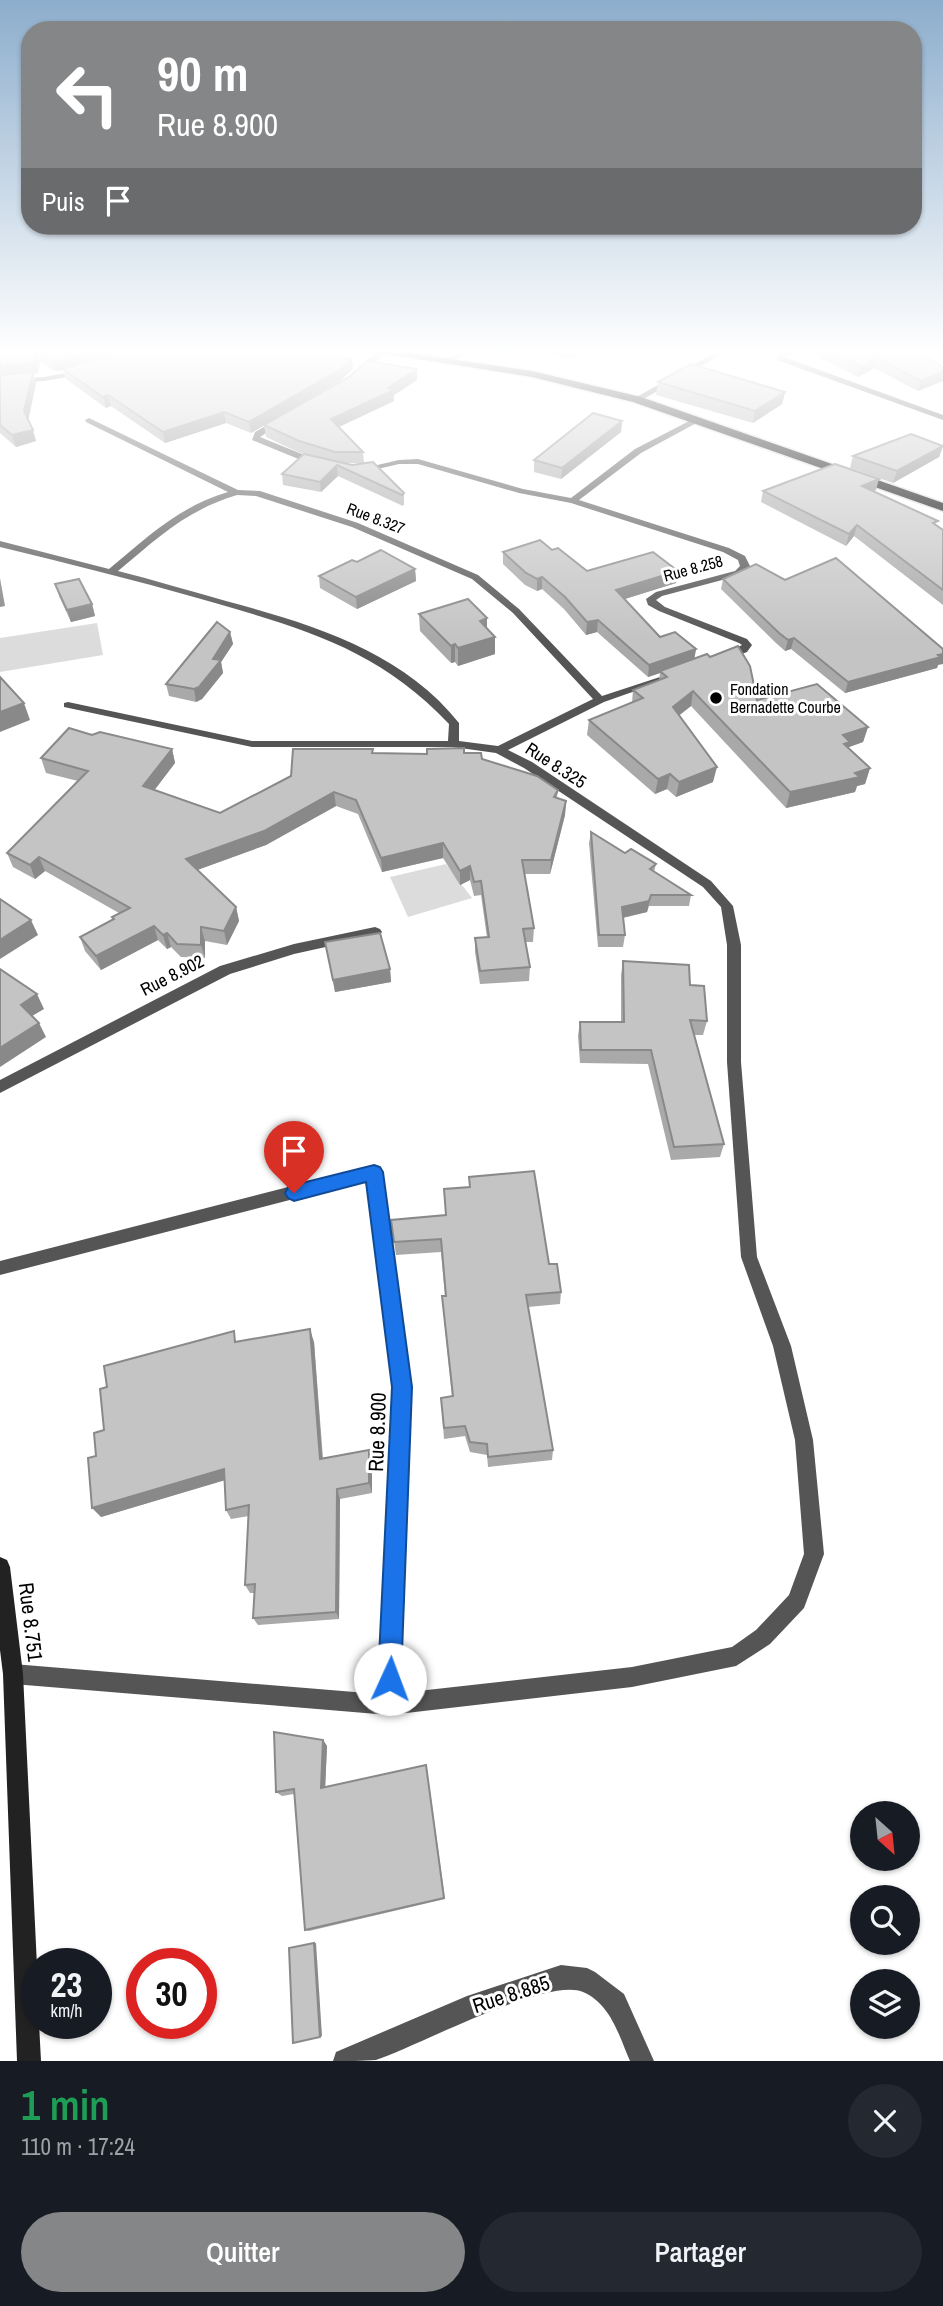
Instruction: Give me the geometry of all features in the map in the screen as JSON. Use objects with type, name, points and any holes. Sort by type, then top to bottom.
[{"type":"highway","points":[[772,446],[943,507]]},
{"type":"main road","name":"Rue 8.751","points":[[0,1567],[13,1674],[29,2061]]},
{"type":"street","points":[[142,446],[236,492]]},
{"type":"street","points":[[273,446],[296,457],[322,464]]},
{"type":"street","points":[[353,470],[418,461],[522,491],[573,501],[647,446]]},
{"type":"street","name":"Rue 8.327","points":[[112,571],[179,516],[210,500],[236,492],[257,493],[355,525],[475,577],[516,611],[575,670],[600,700]]},
{"type":"street","name":"Rue 8.258","points":[[573,501],[726,550],[741,558],[745,566],[737,573],[651,598],[651,603],[662,609],[743,641],[747,645],[743,650],[719,659]]},
{"type":"street","points":[[0,544],[112,571],[340,639],[396,672],[439,704],[454,723],[453,744]]},
{"type":"street","points":[[499,750],[600,700],[671,677]]},
{"type":"street","name":"Rue 8.325","points":[[68,705],[252,744],[453,744],[499,750],[528,765],[707,884],[727,906],[734,945],[734,1062],[749,1257],[782,1346],[804,1440],[814,1554],[797,1601],[763,1637],[736,1656],[632,1677],[388,1705]]},
{"type":"street","name":"Rue 8.902","points":[[0,1087],[225,970],[294,949],[375,932]]},
{"type":"street","name":"Rue 8.900","points":[[0,1268],[374,1172],[402,1387],[388,1705]]},
{"type":"street","points":[[13,1674],[388,1705]]},
{"type":"street","name":"Rue 8.885","points":[[345,2061],[467,2008],[561,1977],[587,1980],[616,2002],[642,2061]]},
{"type":"shaded area","points":[[97,623],[103,655],[0,672],[0,638]]},
{"type":"shaded area","points":[[446,864],[472,898],[408,917],[390,877]]},
{"type":"building","points":[[316,446],[357,446],[363,452],[335,452]]},
{"type":"building","points":[[551,446],[590,446],[562,468],[534,460]]},
{"type":"building","points":[[879,446],[943,446],[897,471],[853,456]]},
{"type":"building","points":[[304,454],[352,465],[373,462],[404,493],[402,495],[337,465],[320,482],[282,474]]},
{"type":"building","points":[[835,464],[879,479],[862,486],[938,521],[933,523],[943,530],[943,590],[857,525],[849,534],[763,491]]},
{"type":"building","points":[[540,540],[552,550],[558,548],[587,571],[653,552],[678,571],[616,590],[660,637],[675,632],[696,649],[649,665],[598,620],[587,622],[565,597],[542,577],[537,579],[526,573],[503,552]]},
{"type":"building","points":[[381,550],[415,569],[356,597],[319,576],[352,560],[357,562]]},
{"type":"building","points":[[836,558],[943,649],[943,654],[938,655],[941,657],[848,682],[794,638],[788,640],[779,633],[723,579],[756,564],[785,580]]},
{"type":"building","points":[[79,579],[92,604],[67,610],[55,584]]},
{"type":"building","points":[[468,599],[487,618],[480,621],[495,637],[458,648],[455,644],[451,646],[419,614]]},
{"type":"building","points":[[217,622],[230,632],[213,659],[221,660],[199,687],[194,689],[166,684]]},
{"type":"building","points":[[738,646],[750,666],[757,700],[817,684],[868,727],[843,735],[850,742],[844,744],[870,768],[855,773],[860,777],[790,792],[693,691],[673,707],[717,767],[679,782],[670,774],[658,779],[589,720],[643,698],[633,690],[667,677],[660,671]]},
{"type":"building","points":[[0,677],[24,703],[0,712]]},
{"type":"building","points":[[69,728],[92,735],[100,732],[172,749],[143,786],[220,813],[291,776],[293,749],[373,749],[372,753],[427,754],[427,749],[464,748],[464,753],[481,753],[482,759],[537,776],[558,790],[554,797],[566,801],[551,860],[522,860],[534,928],[523,929],[530,967],[480,971],[475,938],[489,937],[481,881],[474,882],[470,866],[460,871],[443,843],[381,858],[356,800],[334,792],[264,831],[186,859],[236,907],[224,931],[201,927],[201,945],[177,944],[167,933],[163,935],[154,926],[96,956],[80,937],[130,908],[39,857],[30,865],[7,853],[88,771],[41,758]]},
{"type":"building","points":[[591,832],[625,853],[631,849],[656,864],[650,869],[691,895],[651,895],[649,901],[622,907],[625,935],[599,935]]},
{"type":"building","points":[[0,899],[31,920],[0,940]]},
{"type":"building","points":[[380,933],[390,969],[333,980],[325,942]]},
{"type":"building","points":[[623,961],[689,965],[690,985],[704,986],[707,1021],[690,1020],[724,1144],[674,1147],[651,1050],[581,1050],[580,1022],[624,1022]]},
{"type":"building","points":[[0,969],[37,994],[21,1005],[39,1023],[0,1048]]},
{"type":"building","points":[[534,1171],[549,1264],[557,1264],[561,1292],[526,1295],[553,1450],[488,1457],[487,1444],[470,1442],[465,1426],[444,1428],[441,1398],[453,1396],[442,1296],[446,1296],[441,1239],[394,1242],[391,1220],[446,1215],[444,1189],[470,1187],[469,1177]]},
{"type":"building","points":[[310,1329],[320,1459],[369,1450],[369,1483],[337,1489],[336,1612],[253,1618],[255,1584],[245,1585],[249,1505],[226,1510],[224,1469],[92,1508],[88,1458],[96,1456],[94,1433],[104,1430],[100,1389],[107,1387],[104,1366],[234,1331],[235,1342]]},
{"type":"building","points":[[274,1732],[323,1740],[321,1788],[426,1765],[444,1898],[305,1930],[294,1789],[276,1792]]},
{"type":"building","points":[[314,1943],[320,2037],[293,2043],[289,1948]]},
{"type":"place","name":"Fondation Bernadette Courbe","points":[[716,698]]},
{"type":"route","points":[[294,1193],[374,1172],[402,1387],[390,1679]]}]
